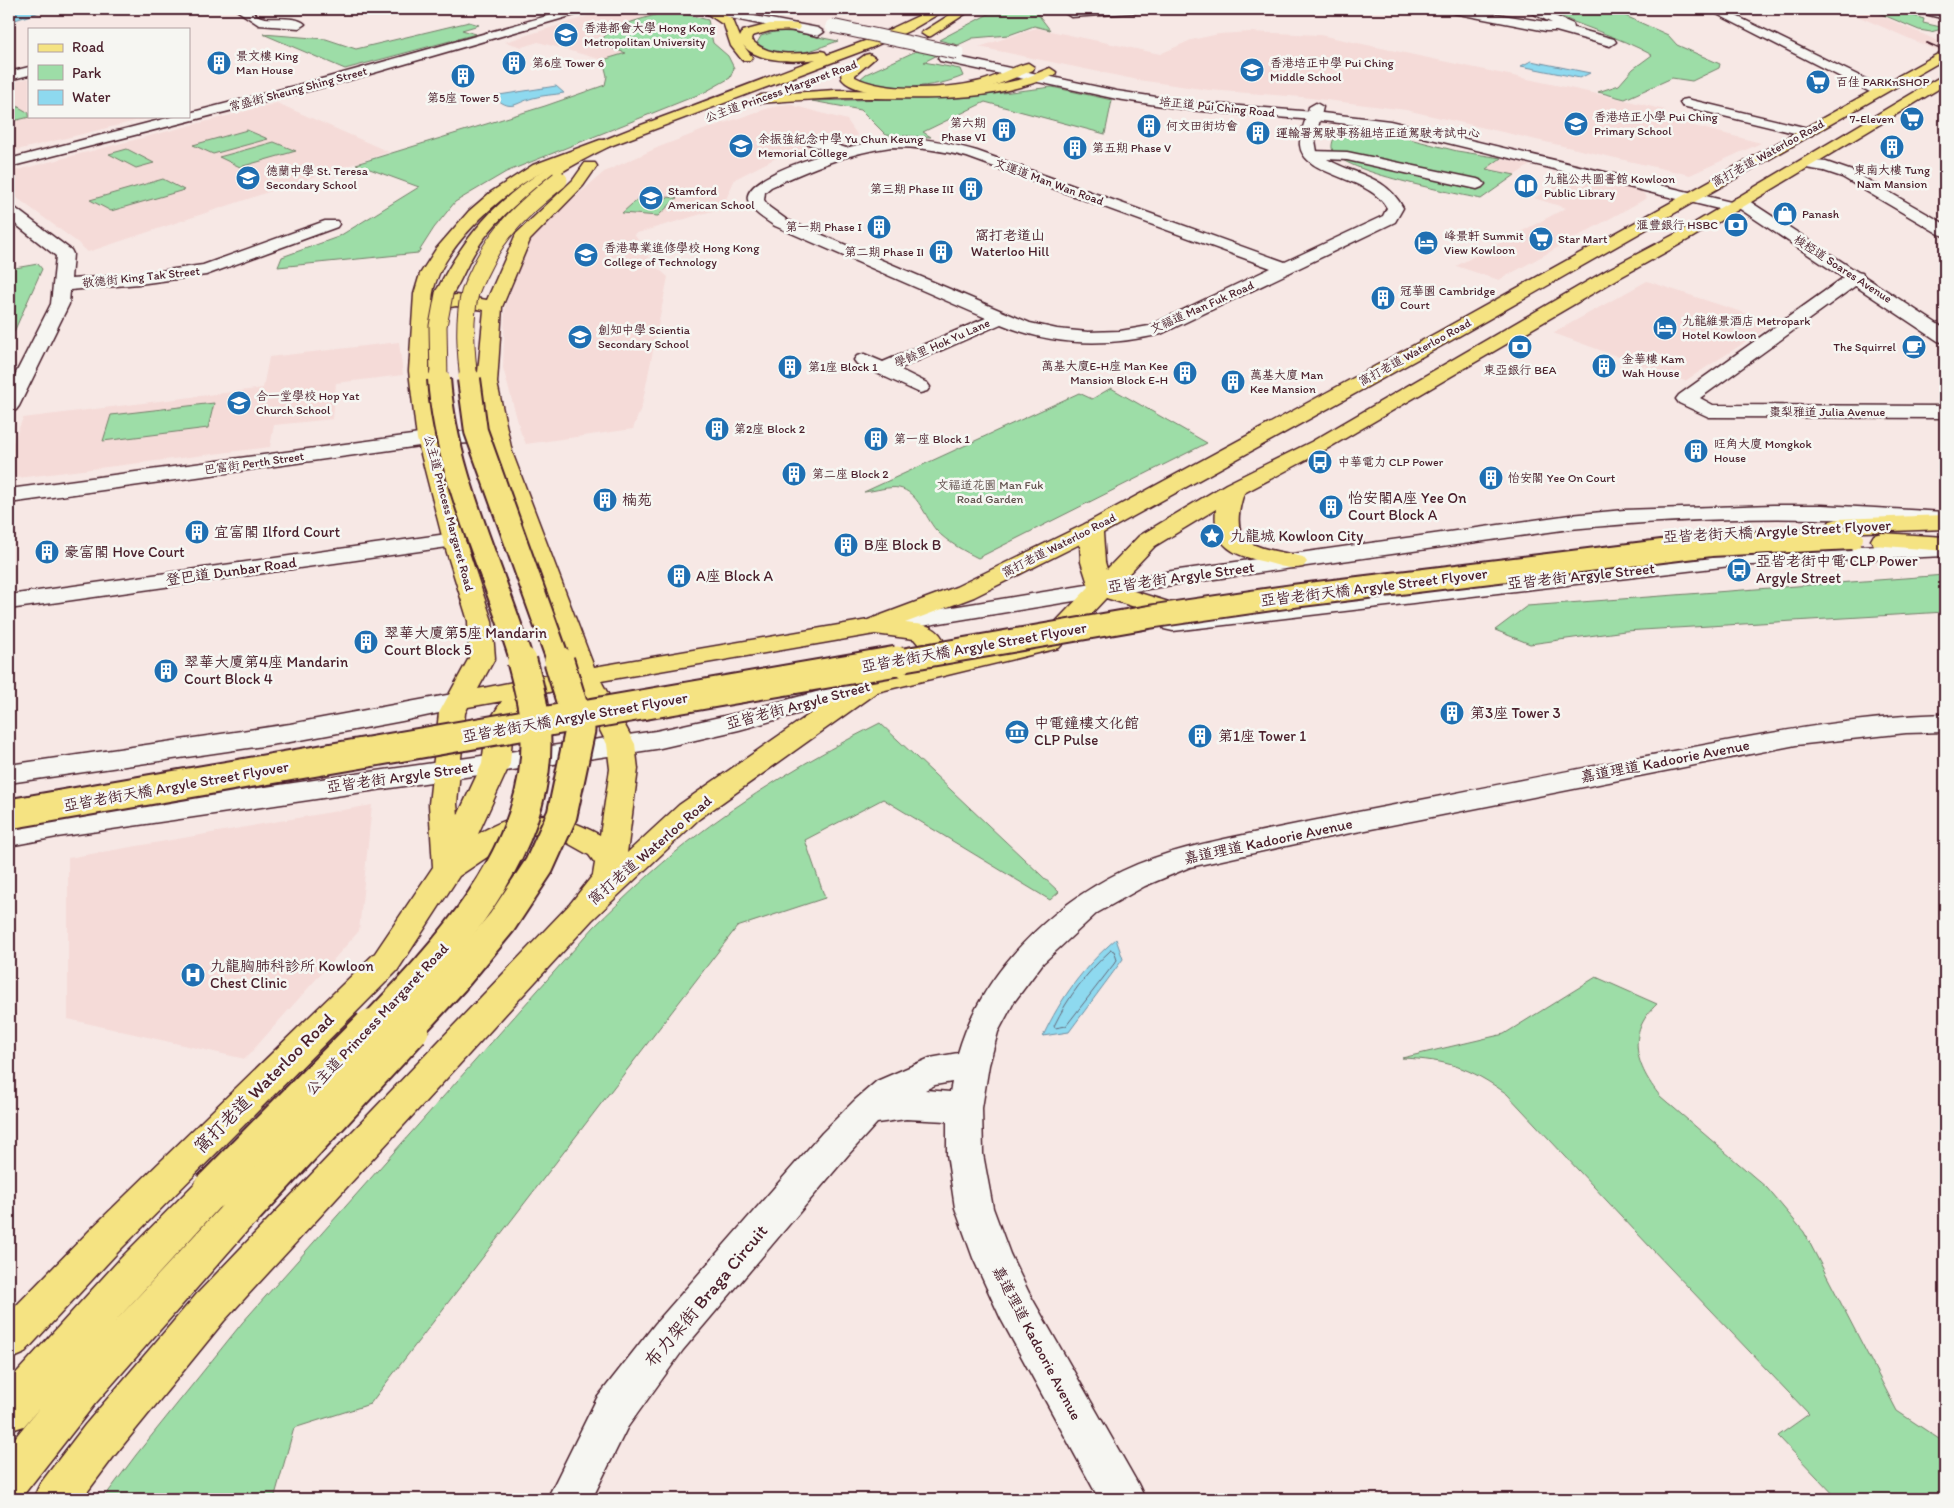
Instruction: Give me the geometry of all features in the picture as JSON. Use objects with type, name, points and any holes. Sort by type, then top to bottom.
[{"type":"main road","name":"公主道 Princess Margaret Road","points":[[458,701],[482,658],[480,621],[454,540],[427,439],[419,372],[422,294],[429,274],[442,253],[475,214],[520,178],[538,168],[869,44],[941,9]]},
{"type":"main road","name":"公主道 Princess Margaret Road","points":[[226,1200],[462,926],[487,891],[521,824],[534,776],[536,744],[530,699],[515,643],[457,474],[442,414],[437,362],[439,316],[452,276],[474,239],[524,189],[590,166],[613,153],[878,54],[933,30],[967,9]]},
{"type":"main road","points":[[706,10],[729,23],[739,50],[756,70],[738,94]]},
{"type":"main road","points":[[731,31],[779,16]]},
{"type":"main road","points":[[794,27],[758,29],[749,32],[745,39],[753,48],[770,54],[786,56],[817,56],[869,44]]},
{"type":"main road","points":[[878,54],[847,76],[854,84],[873,89],[894,90],[965,87],[982,84],[1028,67]]},
{"type":"main road","name":"窩打老道 Waterloo Road","points":[[873,627],[965,592],[1091,530],[1462,327],[1945,54]]},
{"type":"main road","points":[[761,99],[839,94],[978,93],[1024,84],[1050,72]]},
{"type":"main road","name":"窩打老道 Waterloo Road","points":[[1050,643],[1147,542],[1234,489],[1304,454],[1370,417],[1805,164],[1945,80]]},
{"type":"main road","name":"公主道 Princess Margaret Road","points":[[226,1200],[402,1038],[460,973],[502,922],[540,866],[562,815],[580,730],[551,635],[476,431],[466,356],[467,315],[470,292],[484,259],[510,223],[550,179],[579,155],[605,143]]},
{"type":"main road","name":"公主道 Princess Margaret Road","points":[[590,166],[578,183],[542,216],[522,238],[493,307],[487,383],[501,452],[585,676],[621,744]]},
{"type":"main road","points":[[421,314],[434,305],[451,300],[472,301],[493,307]]},
{"type":"main road","points":[[1234,489],[1224,520],[1233,542],[1246,550],[1295,562]]},
{"type":"main road","name":"亞皆老街天橋 Argyle Street Flyover","points":[[9,814],[1165,614],[1293,596],[1711,545],[1945,520]]},
{"type":"main road","points":[[1091,530],[1093,562],[1102,589],[1201,620]]},
{"type":"main road","name":"亞皆老街天橋 Argyle Street Flyover","points":[[9,795],[1146,602],[1700,532],[1845,532],[1945,544]]},
{"type":"main road","points":[[873,627],[922,633],[932,643],[932,651],[921,664],[904,676]]},
{"type":"main road","name":"亞皆老街 Argyle Street","points":[[458,701],[585,676],[873,627]]},
{"type":"main road","name":"亞皆老街 Argyle Street","points":[[868,686],[1050,643]]},
{"type":"main road","name":"窩打老道 Waterloo Road","points":[[9,1342],[105,1240],[386,962],[448,868],[496,764],[500,724],[520,694],[544,685]]},
{"type":"main road","name":"窩打老道 Waterloo Road","points":[[580,912],[688,812],[868,686]]},
{"type":"main road","points":[[458,701],[452,713],[443,804],[448,868],[508,831],[525,824],[549,826],[573,834],[599,848],[611,863]]},
{"type":"main road","name":"窩打老道 Waterloo Road","points":[[55,1499],[100,1440],[210,1308],[580,912],[608,878],[624,769],[621,744]]},
{"type":"main road","points":[[9,1411],[122,1284],[226,1200]]},
{"type":"main road","points":[[9,1479],[226,1200]]},
{"type":"street","points":[[241,9],[259,21],[299,24]]},
{"type":"street","name":"常盛街 Sheung Shing Street","points":[[190,117],[334,80],[584,9]]},
{"type":"street","name":"培正道 Pui Ching Road","points":[[745,9],[1130,89],[1316,112]]},
{"type":"street","points":[[1072,13],[1146,9]]},
{"type":"street","points":[[1448,9],[1560,28],[1610,42]]},
{"type":"street","points":[[1530,9],[1568,26],[1560,28]]},
{"type":"street","points":[[1713,9],[1879,91]]},
{"type":"street","points":[[1917,9],[1945,16]]},
{"type":"street","name":"培正道 Pui Ching Road","points":[[706,10],[1117,95],[1189,106],[1396,118],[1698,192],[1736,204]]},
{"type":"street","points":[[9,76],[28,71]]},
{"type":"street","points":[[1687,103],[1807,132]]},
{"type":"street","points":[[1316,112],[1307,146],[1311,155],[1347,156],[1477,184]]},
{"type":"street","name":"常盛街 Sheung Shing Street","points":[[9,163],[185,118]]},
{"type":"street","points":[[813,141],[842,151]]},
{"type":"street","name":"文運道 Man Wan Road","points":[[806,164],[842,151],[876,143],[929,144],[953,148],[1286,268]]},
{"type":"street","name":"文福道 Man Fuk Road","points":[[806,164],[757,190],[755,198],[758,205],[781,223],[1023,327],[1061,337],[1092,340],[1125,337],[1154,330],[1381,224],[1393,213],[1395,208],[1393,202],[1383,190],[1330,168],[1311,155]]},
{"type":"street","points":[[1805,164],[1826,167],[1847,174],[1945,231]]},
{"type":"street","name":"梭椏道 Soares Avenue","points":[[1736,204],[1856,277],[1945,337]]},
{"type":"street","points":[[9,211],[65,254],[60,304],[9,406]]},
{"type":"street","name":"敬德街 King Tak Street","points":[[63,285],[139,279],[206,270],[331,224]]},
{"type":"street","name":"棗梨雅道 Julia Avenue","points":[[1856,277],[1686,399],[1709,411],[1945,412]]},
{"type":"street","name":"學餘里 Hok Yu Lane","points":[[883,369],[1000,318]]},
{"type":"street","name":"學餘里 Hok Yu Lane","points":[[864,360],[920,387]]},
{"type":"street","name":"巴富街 Perth Street","points":[[9,496],[427,439],[472,437],[499,439]]},
{"type":"street","name":"亞皆老街 Argyle Street","points":[[873,627],[1033,602],[1102,589],[1570,522],[1624,517],[1822,512],[1945,520]]},
{"type":"street","name":"登巴道 Dunbar Road","points":[[9,602],[454,540]]},
{"type":"street","name":"亞皆老街 Argyle Street","points":[[1050,643],[1111,632],[1201,620],[1583,575],[1730,560],[1945,549]]},
{"type":"street","name":"亞皆老街 Argyle Street","points":[[9,836],[57,827],[447,769],[496,764],[656,740],[739,721],[868,686]]},
{"type":"street","name":"亞皆老街 Argyle Street","points":[[9,774],[264,737],[386,717],[458,701]]},
{"type":"street","name":"嘉道理道 Kadoorie Avenue","points":[[1123,1499],[1015,1306],[992,1258],[974,1208],[965,1154],[964,1108],[972,1066],[981,1032],[1002,993],[1032,954],[1094,900],[1134,878],[1184,858],[1234,846],[1796,736],[1906,724],[1945,723]]},
{"type":"street","name":"布力架街 Braga Circuit","points":[[569,1499],[612,1413],[669,1337],[835,1144],[867,1110],[889,1091],[930,1072],[972,1066]]},
{"type":"street","points":[[867,1110],[895,1104],[929,1104],[964,1108]]},
{"type":"shaded area","name":"香港都會大學 Hong Kong Metropolitan University","points":[[611,9],[663,9],[685,14],[658,14],[616,50],[628,53],[603,60],[538,42],[522,47],[505,42]]},
{"type":"shaded area","points":[[1841,9],[1866,9],[1945,44],[1945,54]]},
{"type":"shaded area","points":[[1036,28],[1160,54],[1191,40],[1219,34],[1251,32],[1320,35],[1621,99],[1665,110],[1655,116],[1761,143],[1690,175],[1406,110],[1302,97],[1209,90],[1138,80],[979,47]]},
{"type":"shaded area","points":[[28,78],[28,118],[148,118],[9,152],[9,83]]},
{"type":"shaded area","points":[[277,103],[389,152],[88,252],[9,192],[10,172]]},
{"type":"shaded area","points":[[788,104],[847,120],[858,136],[780,156],[735,179],[722,208],[634,234],[655,266],[668,277],[642,405],[633,429],[526,444],[521,433],[503,368],[505,306],[517,272],[532,239],[546,224],[544,224],[604,172],[659,147],[706,129],[769,108]]},
{"type":"shaded area","points":[[1501,158],[1530,165],[1515,175],[1485,169]]},
{"type":"shaded area","points":[[1577,176],[1633,189],[1642,192],[1647,198],[1499,280],[1456,266],[1566,208],[1534,198]]},
{"type":"shaded area","name":"九龍維景酒店 Metropark Hotel Kowloon","points":[[1647,281],[1775,323],[1685,381],[1553,333]]},
{"type":"shaded area","name":"合一堂學校 Hop Yat Church School","points":[[399,342],[403,375],[336,383],[333,419],[274,425],[270,447],[9,479],[9,453],[23,418],[263,388],[269,357]]},
{"type":"shaded area","name":"九龍胸肺科診所 Kowloon Chest Clinic","points":[[372,805],[359,931],[245,1059],[68,1019],[68,858]]},
{"type":"green space","points":[[998,9],[1034,9],[1050,30],[1034,26],[1009,35],[973,38],[958,45],[939,40]]},
{"type":"green space","points":[[1543,9],[1610,9],[1668,35],[1677,45],[1720,64],[1719,68],[1692,81],[1672,78],[1625,99],[1598,92],[1619,85],[1633,69],[1652,55],[1626,42]]},
{"type":"green space","points":[[1869,9],[1892,9],[1924,19],[1923,23],[1945,28],[1931,32],[1919,30]]},
{"type":"green space","points":[[658,14],[685,14],[708,20],[713,43],[728,56],[734,68],[730,78],[705,92],[506,172],[455,202],[434,228],[418,253],[278,267],[282,257],[338,237],[419,187],[356,164],[545,106],[605,85],[607,76],[603,60],[626,53],[609,47],[603,38],[614,29]]},
{"type":"green space","points":[[469,22],[479,25],[462,30],[476,34],[345,69],[263,34],[326,39],[356,49]]},
{"type":"green space","points":[[777,31],[793,32],[838,41],[807,51],[787,54],[777,53],[757,43],[761,36]]},
{"type":"green space","points":[[936,42],[955,46],[924,62],[960,69],[963,76],[926,86],[911,87],[883,86],[860,79],[866,74]]},
{"type":"green space","points":[[1052,87],[1112,100],[1105,134],[985,102],[923,132],[931,137],[886,135],[861,110],[812,101],[969,97]]},
{"type":"green space","points":[[10,102],[28,112],[28,117],[9,122]]},
{"type":"green space","points":[[1370,129],[1457,151],[1501,158],[1486,169],[1515,175],[1481,199],[1377,174],[1356,167],[1341,159],[1332,149],[1336,133]]},
{"type":"green space","points":[[247,130],[268,139],[213,154],[193,145]]},
{"type":"green space","points":[[274,142],[296,151],[240,167],[219,157]]},
{"type":"green space","points":[[127,149],[154,163],[136,168],[109,154]]},
{"type":"green space","points":[[163,179],[184,190],[111,211],[90,200]]},
{"type":"green space","points":[[642,195],[677,198],[658,216],[622,213]]},
{"type":"green space","points":[[38,264],[42,269],[9,343],[9,269]]},
{"type":"green space","name":"文福道花園 Man Fuk Road Garden","points":[[1111,388],[1207,443],[978,558],[956,546],[940,534],[916,500],[906,490],[891,488],[864,492],[1079,393],[1092,399]]},
{"type":"green space","points":[[214,403],[208,428],[103,441],[111,415]]},
{"type":"green space","points":[[1945,575],[1945,612],[1625,631],[1530,644],[1495,630],[1527,606]]},
{"type":"green space","points":[[880,723],[1059,892],[1050,900],[883,799],[805,840],[825,898],[737,927],[370,1404],[294,1428],[274,1499],[103,1499],[242,1323],[594,927],[663,863],[733,809],[830,749]]},
{"type":"green space","points":[[1596,977],[1657,1004],[1647,1015],[1638,1038],[1640,1062],[1652,1085],[1660,1096],[1767,1188],[1804,1232],[1897,1411],[1945,1443],[1945,1486],[1936,1499],[1838,1499],[1778,1436],[1809,1414],[1507,1094],[1469,1071],[1445,1063],[1402,1058],[1504,1034]]},
{"type":"water","points":[[49,9],[9,22],[9,10]]},
{"type":"water","points":[[1531,61],[1590,73],[1580,78],[1521,66]]},
{"type":"water","points":[[556,86],[564,93],[537,97],[513,105],[505,104],[493,96]]},
{"type":"water","points":[[1116,939],[1123,959],[1069,1032],[1043,1036],[1065,996],[1083,972]]},
{"type":"railway","points":[[1927,43],[1945,51]]},
{"type":"place","name":"香港都會大學 Hong Kong Metropolitan University","points":[[566,35]]},
{"type":"place","name":"景文樓 King Man House","points":[[219,63]]},
{"type":"place","name":"第6座 Tower 6","points":[[514,63]]},
{"type":"place","name":"香港培正中學 Pui Ching Middle School","points":[[1252,70]]},
{"type":"place","name":"第5座 Tower 5","points":[[463,76]]},
{"type":"place","name":"百佳 PARKnSHOP","points":[[1818,82]]},
{"type":"place","name":"7-Eleven","points":[[1912,119]]},
{"type":"place","name":"香港培正小學 Pui Ching Primary School","points":[[1576,124]]},
{"type":"place","name":"何文田街坊會","points":[[1149,126]]},
{"type":"place","name":"第六期 Phase VI","points":[[1004,130]]},
{"type":"place","name":"運輸署駕駛事務組培正道駕駛考試中心","points":[[1258,133]]},
{"type":"place","name":"余振強紀念中學 Yu Chun Keung Memorial College","points":[[741,146]]},
{"type":"place","name":"東南大樓 Tung Nam Mansion","points":[[1892,147]]},
{"type":"place","name":"第五期 Phase V","points":[[1075,148]]},
{"type":"place","name":"德蘭中學 St. Teresa Secondary School","points":[[248,178]]},
{"type":"place","name":"九龍公共圖書館 Kowloon Public Library","points":[[1526,186]]},
{"type":"place","name":"第三期 Phase III","points":[[971,189]]},
{"type":"place","name":"Stamford American School","points":[[651,198]]},
{"type":"place","name":"Panash","points":[[1785,214]]},
{"type":"place","name":"滙豐銀行 HSBC","points":[[1736,225]]},
{"type":"place","name":"第一期 Phase I","points":[[879,227]]},
{"type":"place","name":"Star Mart","points":[[1541,239]]},
{"type":"place","name":"峰景軒 Summit View Kowloon","points":[[1426,243]]},
{"type":"place","name":"第二期 Phase II","points":[[941,252]]},
{"type":"place","name":"香港專業進修學校 Hong Kong College of Technology","points":[[586,255]]},
{"type":"place","name":"冠華園 Cambridge Court","points":[[1383,298]]},
{"type":"place","name":"九龍維景酒店 Metropark Hotel Kowloon","points":[[1665,328]]},
{"type":"place","name":"創知中學 Scientia Secondary School","points":[[580,337]]},
{"type":"place","name":"東亞銀行 BEA","points":[[1520,347]]},
{"type":"place","name":"The Squirrel","points":[[1914,347]]},
{"type":"place","name":"金華樓 Kam Wah House","points":[[1604,366]]},
{"type":"place","name":"第1座 Block 1","points":[[790,367]]},
{"type":"place","name":"萬基大廈E-H座 Man Kee Mansion Block E-H","points":[[1185,373]]},
{"type":"place","name":"萬基大廈 Man Kee Mansion","points":[[1233,382]]},
{"type":"place","name":"合一堂學校 Hop Yat Church School","points":[[239,403]]},
{"type":"place","name":"第2座 Block 2","points":[[717,429]]},
{"type":"place","name":"第一座 Block 1","points":[[876,439]]},
{"type":"place","name":"旺角大廈 Mongkok House","points":[[1696,451]]},
{"type":"place","name":"中華電力 CLP Power","points":[[1320,462]]},
{"type":"place","name":"第二座 Block 2","points":[[794,474]]},
{"type":"place","name":"怡安閣 Yee On Court","points":[[1491,478]]},
{"type":"place","name":"楠苑","points":[[605,500]]},
{"type":"place","name":"怡安閣A座 Yee On Court Block A","points":[[1331,507]]},
{"type":"place","name":"宜富閣 Ilford Court","points":[[197,532]]},
{"type":"place","name":"九龍城 Kowloon City","points":[[1212,536]]},
{"type":"place","name":"B座 Block B","points":[[846,545]]},
{"type":"place","name":"豪富閣 Hove Court","points":[[47,552]]},
{"type":"place","name":"亞皆老街中電 CLP Power Argyle Street","points":[[1739,570]]},
{"type":"place","name":"A座 Block A","points":[[679,576]]},
{"type":"place","name":"翠華大廈第5座 Mandarin Court Block 5","points":[[366,642]]},
{"type":"place","name":"翠華大廈第4座 Mandarin Court Block 4","points":[[166,671]]},
{"type":"place","name":"第3座 Tower 3","points":[[1452,713]]},
{"type":"place","name":"中電鐘樓文化館 CLP Pulse","points":[[1017,732]]},
{"type":"place","name":"第1座 Tower 1","points":[[1200,736]]},
{"type":"place","name":"九龍胸肺科診所 Kowloon Chest Clinic","points":[[193,975]]},
{"type":"district","name":"窩打老道山 Waterloo Hill","points":[[1010,244]]}]
